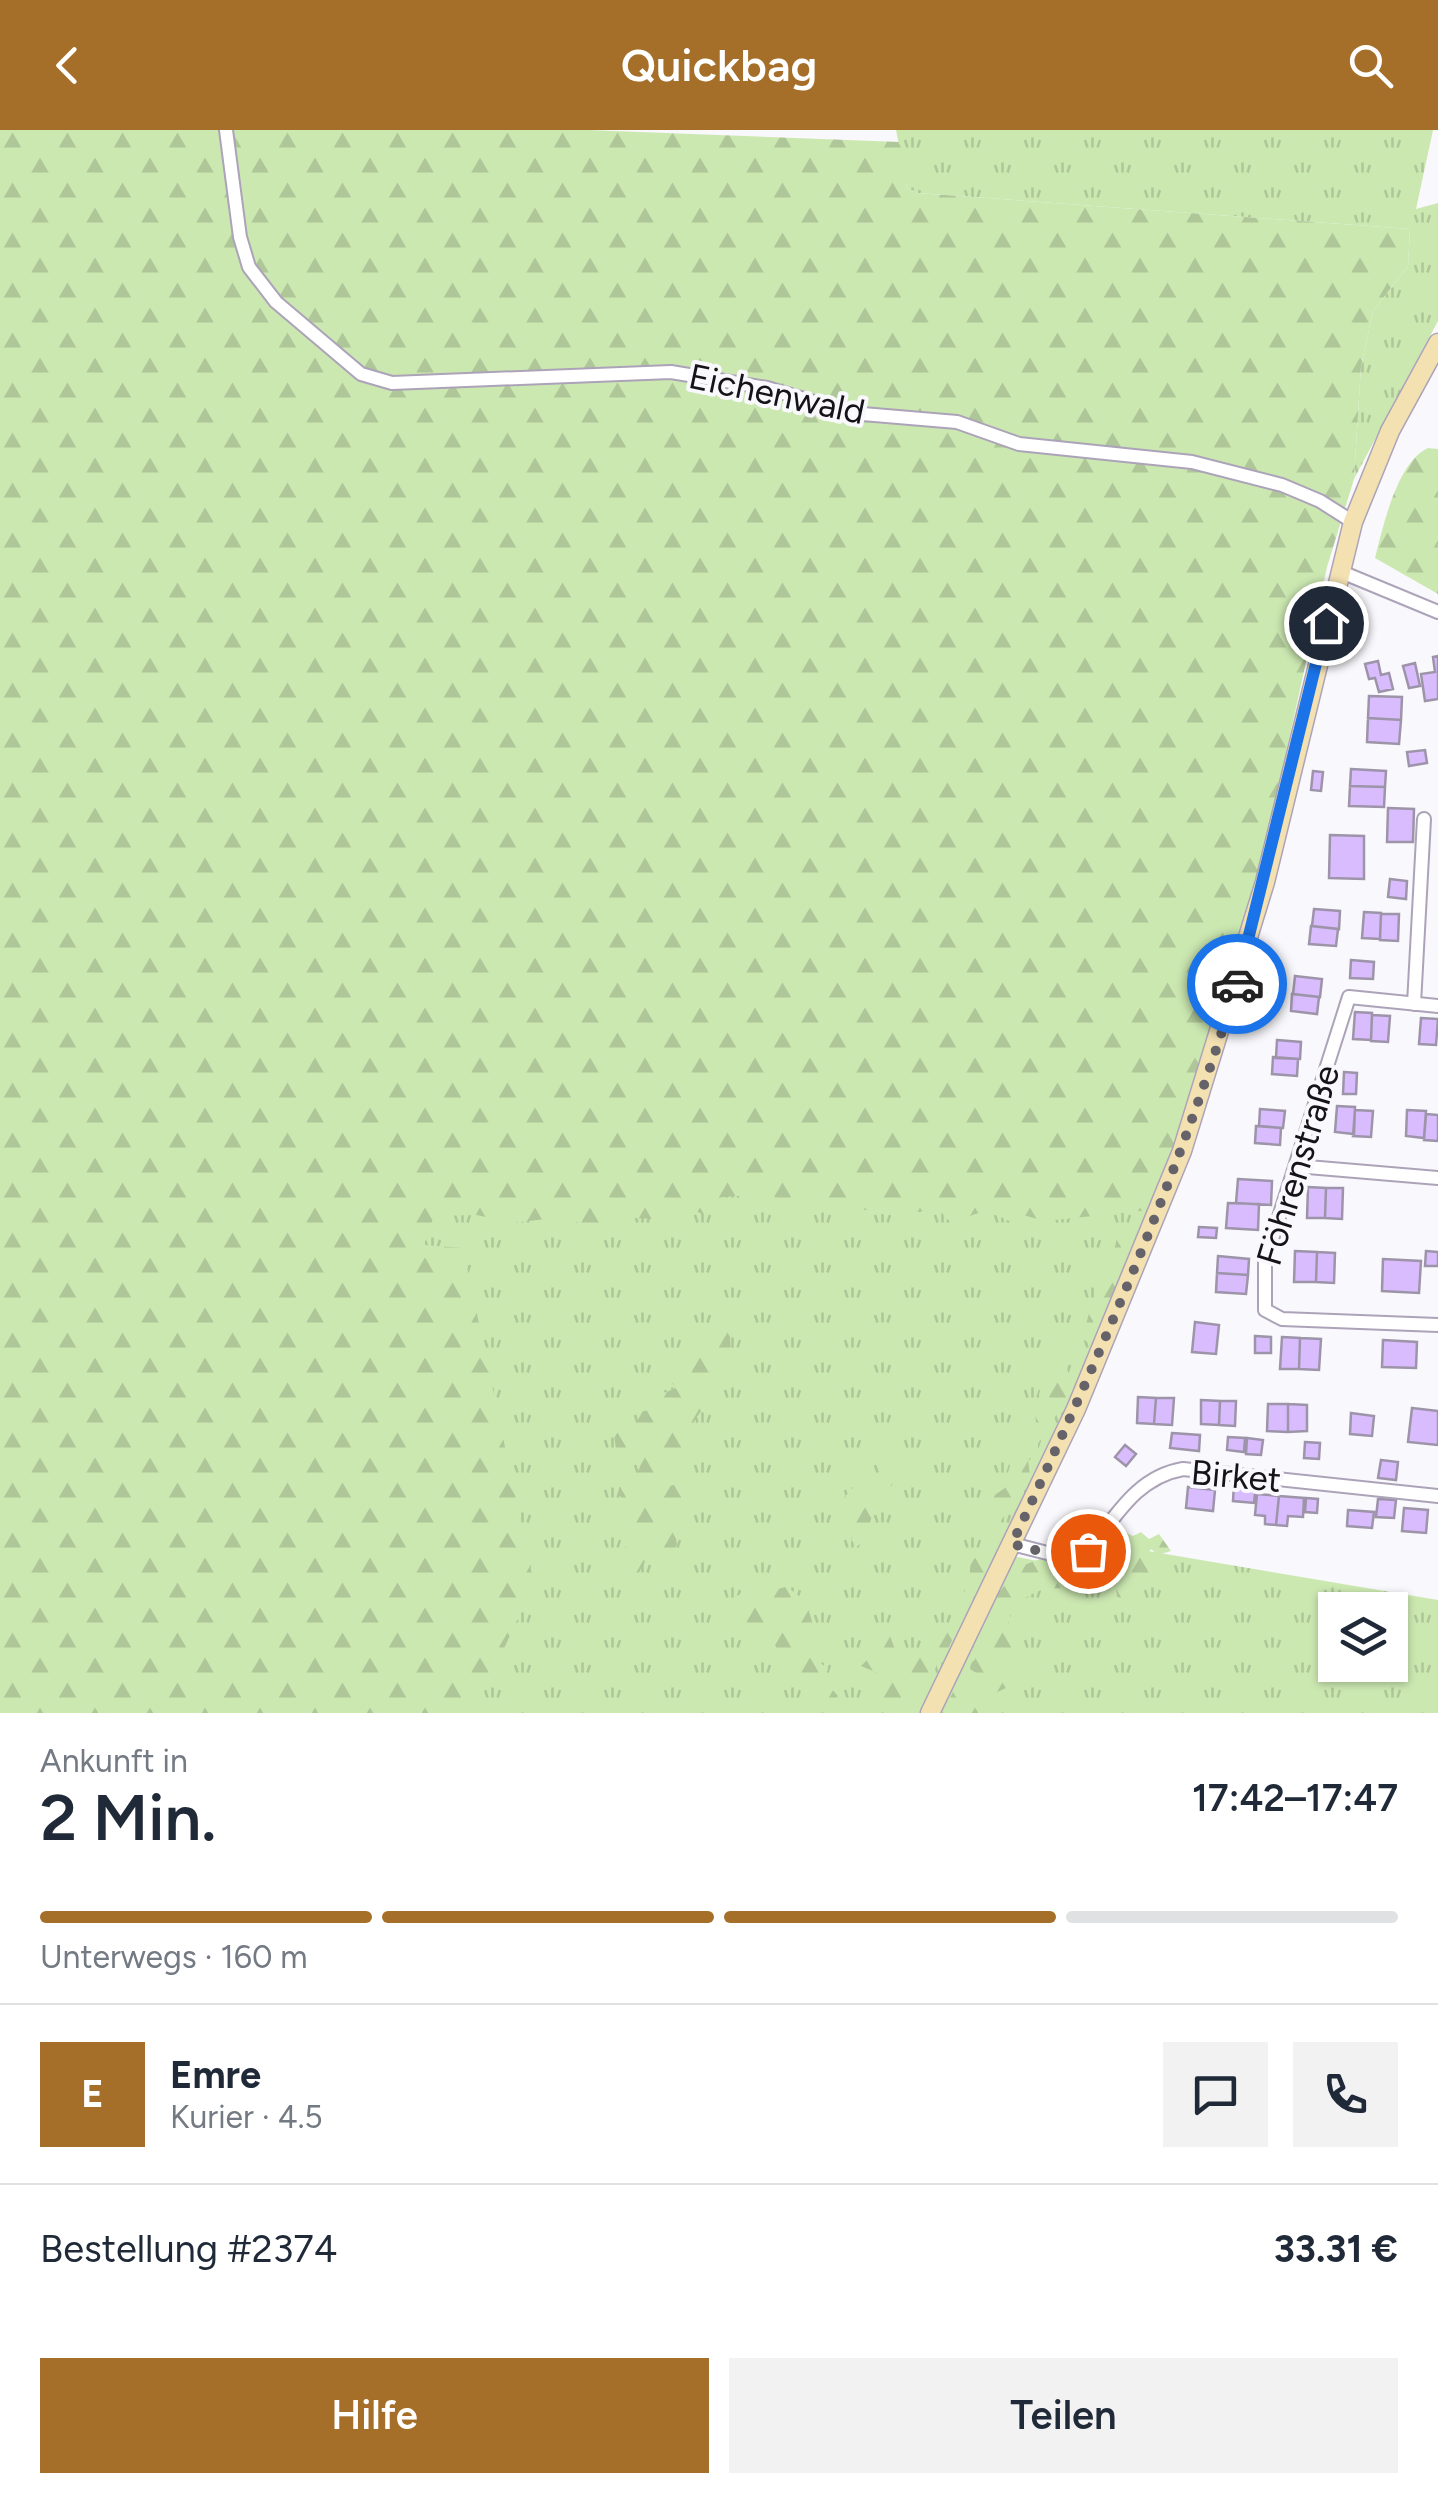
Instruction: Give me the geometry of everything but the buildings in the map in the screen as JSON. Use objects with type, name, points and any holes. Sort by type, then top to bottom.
[{"type":"main road","points":[[930,1713],[1012,1544],[1138,1263],[1204,1093],[1265,882],[1352,522],[1390,431],[1438,343]]},
{"type":"street","name":"Eichenwald","points":[[226,130],[240,238],[249,267],[276,302],[361,374],[392,384],[671,372],[767,388],[851,413],[957,422],[1020,444],[1192,462],[1282,485],[1320,500],[1352,522]]},
{"type":"street","points":[[1338,571],[1438,612]]},
{"type":"street","points":[[1414,1004],[1424,819]]},
{"type":"street","name":"Föhrenstraße","points":[[1438,1006],[1349,997],[1265,1261],[1266,1310],[1282,1319],[1438,1326]]},
{"type":"street","points":[[1296,1166],[1438,1178]]},
{"type":"street","name":"Birket","points":[[1012,1544],[1059,1556],[1088,1551],[1143,1483],[1160,1473],[1184,1470],[1438,1496]]},
{"type":"green space","points":[[0,130],[588,130],[900,142],[907,188],[918,193],[1410,229],[1408,266],[1373,311],[1361,366],[1354,479],[1327,567],[1258,880],[1180,1135],[1150,1210],[1045,1221],[1023,1215],[1009,1221],[981,1213],[968,1217],[956,1228],[939,1210],[886,1215],[837,1203],[824,1210],[786,1199],[740,1196],[715,1199],[711,1211],[702,1214],[687,1207],[667,1208],[657,1219],[633,1218],[626,1227],[546,1219],[512,1223],[477,1215],[434,1216],[424,1245],[463,1248],[534,1584],[474,1713],[0,1713]]},
{"type":"green space","points":[[896,130],[1433,130],[1416,209],[1438,203],[1438,321],[1354,479],[1361,366],[1373,311],[1408,266],[1410,229],[918,193],[907,188]]},
{"type":"green space","points":[[1428,448],[1438,449],[1438,594],[1375,558],[1400,481],[1417,455]]},
{"type":"green space","points":[[737,1193],[1150,1210],[1012,1556],[1058,1565],[1130,1548],[1391,1592],[1318,1592],[1318,1682],[1408,1682],[1408,1595],[1438,1600],[1438,1713],[474,1713],[420,1208]]},
{"type":"green space","points":[[1135,1224],[1142,1230],[1094,1344],[1085,1341],[1089,1312],[1118,1230]]},
{"type":"green space","points":[[722,1328],[730,1334],[731,1361],[710,1370],[696,1403],[701,1411],[694,1421],[700,1432],[681,1449],[658,1453],[676,1470],[663,1471],[660,1480],[670,1486],[683,1482],[692,1488],[693,1514],[671,1509],[677,1544],[673,1556],[661,1555],[649,1546],[641,1554],[645,1562],[638,1574],[622,1571],[618,1560],[626,1546],[620,1536],[629,1522],[621,1514],[630,1508],[619,1495],[619,1487],[630,1487],[640,1467],[616,1449],[614,1435],[622,1426],[637,1431],[638,1412],[650,1410],[659,1395],[676,1388],[669,1379],[676,1371],[668,1366],[672,1350],[680,1348],[692,1358],[703,1357],[700,1346],[710,1339],[711,1330]]},
{"type":"green space","points":[[1053,1352],[1069,1375],[1066,1398],[1038,1444],[1038,1453],[1028,1461],[1030,1475],[1000,1522],[1001,1530],[993,1537],[987,1569],[948,1649],[951,1655],[939,1656],[931,1684],[924,1687],[922,1704],[914,1713],[900,1713],[897,1703],[881,1706],[885,1676],[861,1666],[874,1653],[871,1628],[887,1628],[896,1652],[911,1650],[919,1655],[923,1643],[912,1635],[912,1629],[925,1625],[940,1634],[952,1618],[966,1587],[970,1560],[984,1551],[984,1532],[991,1525],[986,1513],[994,1507],[993,1496],[1005,1488],[1018,1448],[1037,1430],[1034,1406],[1041,1405],[1039,1394]]},
{"type":"green space","points":[[888,1455],[897,1459],[892,1485],[868,1503],[875,1510],[870,1522],[880,1542],[872,1554],[864,1551],[863,1542],[856,1547],[851,1539],[857,1532],[845,1517],[843,1499],[855,1485],[871,1487],[881,1468],[879,1462]]},
{"type":"green space","points":[[1113,1527],[1133,1536],[1141,1532],[1149,1539],[1159,1534],[1171,1551],[1158,1555],[1151,1549],[1144,1562],[1154,1567],[1146,1582],[1125,1600],[1117,1597],[1116,1586],[1102,1579],[1087,1585],[1045,1590],[1023,1600],[1009,1612],[1012,1621],[1006,1623],[1009,1638],[1016,1644],[1012,1659],[1016,1663],[1006,1688],[993,1694],[1000,1713],[946,1713],[945,1697],[950,1698],[958,1682],[981,1686],[987,1680],[970,1669],[975,1660],[976,1641],[994,1616],[998,1594],[1019,1567],[1040,1559],[1097,1550]]},
{"type":"green space","points":[[785,1587],[803,1600],[808,1609],[819,1662],[828,1669],[823,1679],[838,1696],[832,1705],[816,1704],[801,1693],[799,1679],[775,1667],[776,1646],[764,1645],[763,1632],[748,1630],[744,1614],[735,1611],[736,1596],[756,1589],[768,1604],[775,1590]]},
{"type":"way so far","points":[[1088,1551],[1075,1557],[1059,1556],[1012,1544],[1076,1409],[1159,1212],[1204,1093],[1237,984]]},
{"type":"route","points":[[1237,984],[1326,623]]}]
